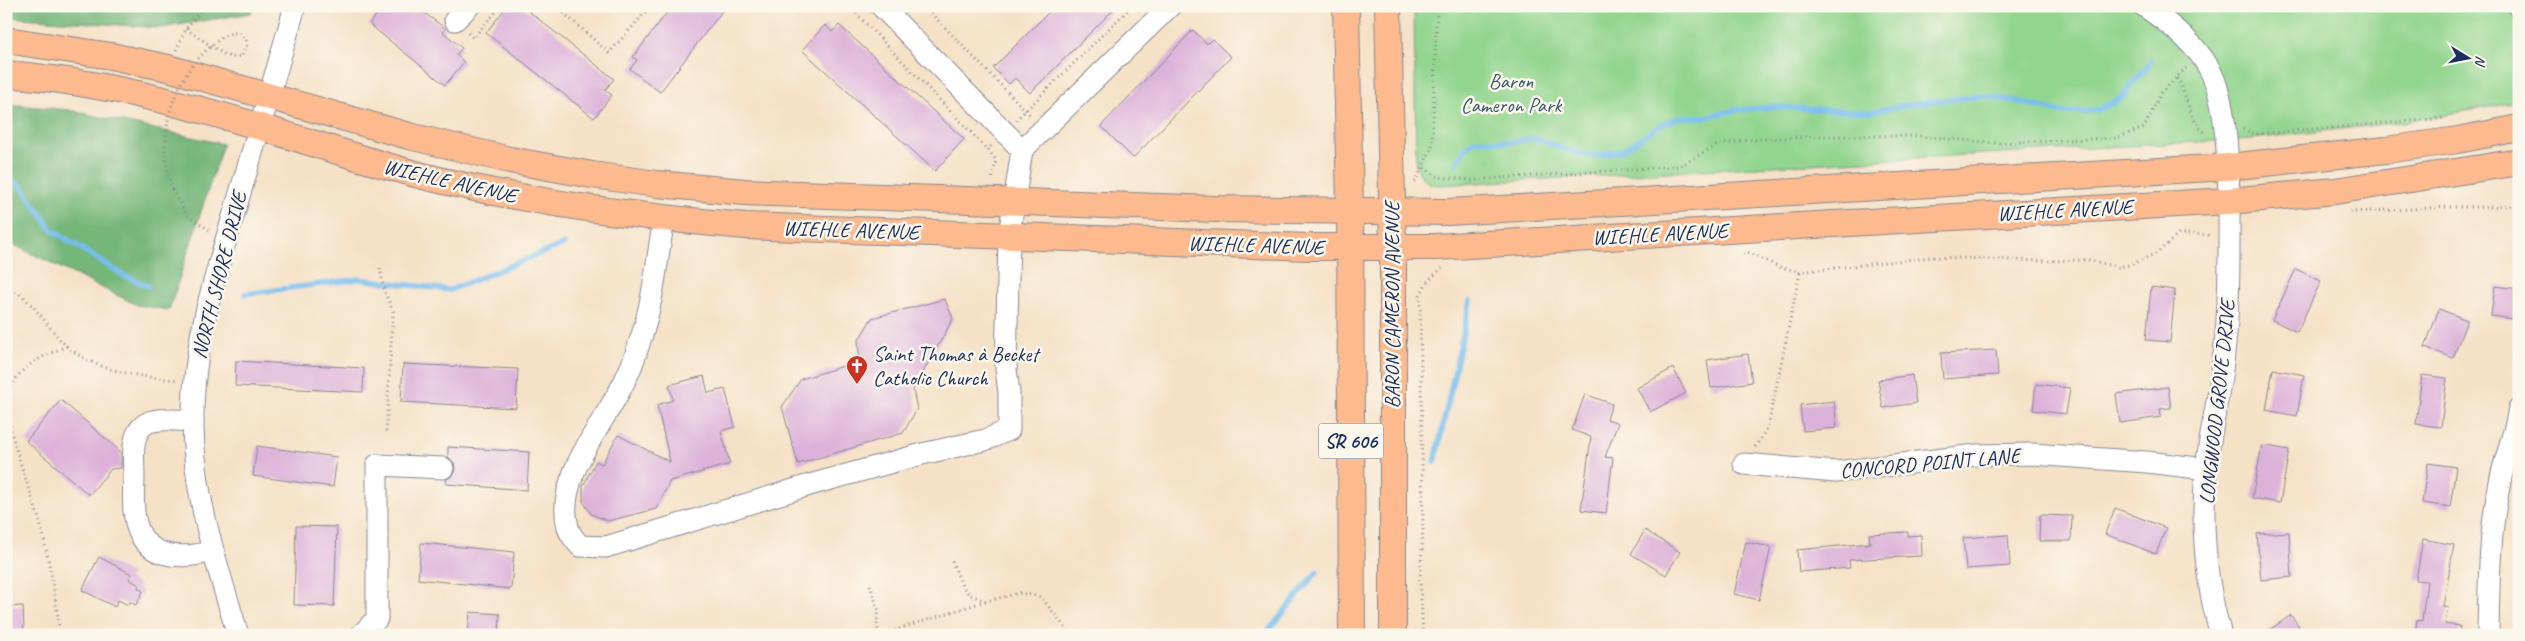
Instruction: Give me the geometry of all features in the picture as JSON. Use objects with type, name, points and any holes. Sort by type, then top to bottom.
[{"type":"main road","name":"BARON CAMERON AVENUE","points":[[1346,6],[1350,212],[1352,635]]},
{"type":"main road","name":"BARON CAMERON AVENUE","points":[[1388,6],[1393,246],[1393,635]]},
{"type":"main road","name":"WIEHLE AVENUE","points":[[6,40],[121,58],[450,146],[519,162],[610,178],[745,192],[1014,202],[1350,212],[1448,212],[2228,167],[2386,150],[2458,140],[2519,128]]},
{"type":"main road","name":"WIEHLE AVENUE","points":[[6,74],[116,90],[186,106],[369,161],[464,186],[541,202],[664,220],[746,226],[1350,247],[1393,246],[1581,239],[2229,201],[2335,191],[2519,162]]},
{"type":"street","name":"NORTH SHORE DRIVE","points":[[238,635],[213,551],[198,487],[193,421],[194,372],[211,289],[295,6]]},
{"type":"street","points":[[881,6],[1022,150]]},
{"type":"street","points":[[664,220],[654,286],[636,352],[626,379],[602,417],[569,488],[566,506],[568,529],[580,546],[606,547],[813,484],[922,454],[985,440],[1009,430],[1009,393],[1006,370],[1009,235],[1022,150],[1170,6]]},
{"type":"street","points":[[2144,6],[2200,54]]},
{"type":"street","name":"LONGWOOD GROVE DRIVE","points":[[2200,54],[2214,79],[2226,131],[2228,167],[2230,229],[2229,310],[2206,469],[2204,530],[2206,571],[2212,605],[2221,635]]},
{"type":"street","points":[[2488,635],[2493,531],[2500,482],[2519,408]]},
{"type":"street","points":[[193,421],[161,420],[145,423],[138,430],[134,448],[135,518],[141,534],[152,548],[165,555],[176,558],[213,551]]},
{"type":"street","name":"CONCORD POINT LANE","points":[[1744,464],[1836,472],[1976,455],[2032,454],[2147,462],[2206,469]]},
{"type":"street","points":[[361,635],[377,619],[377,465],[443,468]]},
{"type":"path","points":[[182,56],[174,54],[186,29],[204,6]]},
{"type":"path","points":[[556,6],[609,53],[651,6]]},
{"type":"path","points":[[849,6],[988,150],[996,160],[994,178],[990,182]]},
{"type":"path","points":[[924,6],[1044,129]]},
{"type":"path","points":[[988,150],[1132,6]]},
{"type":"path","points":[[1415,182],[1424,168],[1432,147],[1437,6]]},
{"type":"path","points":[[186,29],[230,56],[242,56],[247,45],[246,38],[239,33],[226,35],[196,61],[180,87],[169,114],[164,136],[166,166],[172,190],[187,215],[210,230]]},
{"type":"path","points":[[1424,168],[1438,177],[1472,180],[1680,166],[1717,145],[1745,140],[1822,136],[1917,136],[1996,143],[2116,138],[2144,128],[2161,93],[2200,54]]},
{"type":"path","points":[[191,58],[207,62]]},
{"type":"path","points":[[2177,78],[2186,92],[2194,122],[2201,130],[2210,134],[2238,128],[2255,134],[2455,117]]},
{"type":"path","points":[[2346,213],[2448,207],[2497,207],[2519,204]]},
{"type":"path","points":[[1735,252],[1750,253],[1779,267],[1800,272],[1932,257],[2048,261],[2089,260],[2118,266],[2130,265],[2157,253],[2179,234],[2209,235],[2230,229]]},
{"type":"path","points":[[380,268],[385,293],[393,311],[386,433]]},
{"type":"path","points":[[1423,635],[1420,580],[1423,530],[1420,295],[1427,282],[1442,268],[1449,268]]},
{"type":"path","points":[[1744,464],[1768,427],[1800,272]]},
{"type":"path","points":[[6,288],[20,294],[67,346],[95,364],[125,374],[177,380]]},
{"type":"path","points":[[60,635],[40,524],[9,422],[6,403],[10,390],[29,364],[67,346]]},
{"type":"path","points":[[952,561],[962,586],[970,595],[986,602]]},
{"type":"path","points":[[870,585],[878,609],[877,628],[882,634],[1020,593],[1041,597],[1071,635]]},
{"type":"green space","points":[[6,6],[254,6],[251,13],[161,28],[6,17]]},
{"type":"green space","name":"Baron Cameron Park","points":[[1414,6],[2519,6],[2519,102],[2395,123],[2251,139],[1438,185],[1423,179],[1416,164]]},
{"type":"green space","points":[[6,104],[69,110],[223,144],[169,310],[137,305],[6,241]]},
{"type":"building","points":[[384,6],[415,6],[446,29],[443,32],[462,48],[456,55],[464,62],[445,85],[369,24]]},
{"type":"building","points":[[507,6],[522,6],[614,79],[605,90],[612,95],[594,118],[486,33]]},
{"type":"building","points":[[672,6],[726,6],[660,92],[630,69],[637,60],[633,57]]},
{"type":"building","points":[[1055,6],[1117,6],[1030,93],[1015,78],[1009,84],[993,68]]},
{"type":"building","points":[[825,25],[832,32],[839,25],[964,139],[935,171],[802,50]]},
{"type":"building","points":[[1193,30],[1207,44],[1212,39],[1231,57],[1133,158],[1101,126]]},
{"type":"building","points":[[2296,269],[2321,281],[2297,332],[2272,320]]},
{"type":"building","points":[[2495,286],[2519,289],[2519,320],[2491,316]]},
{"type":"building","points":[[2151,287],[2175,290],[2170,342],[2146,340]]},
{"type":"building","name":"Saint Thomas à Becket Catholic Church","points":[[945,299],[953,319],[913,390],[917,409],[903,433],[798,464],[782,407],[801,379],[860,361],[858,341],[872,318]]},
{"type":"building","points":[[2439,309],[2467,320],[2453,358],[2425,347]]},
{"type":"building","points":[[1996,350],[1998,375],[1943,379],[1941,353]]},
{"type":"building","points":[[1748,354],[1752,382],[1711,388],[1707,360]]},
{"type":"building","points":[[236,361],[364,368],[363,392],[235,386]]},
{"type":"building","points":[[403,364],[518,369],[516,408],[401,402]]},
{"type":"building","points":[[1673,368],[1686,393],[1650,412],[1637,388]]},
{"type":"building","points":[[2273,369],[2304,375],[2297,416],[2266,410]]},
{"type":"building","points":[[1912,375],[1916,403],[1883,408],[1878,380]]},
{"type":"building","points":[[2422,375],[2447,378],[2441,427],[2416,424]]},
{"type":"building","points":[[704,376],[708,393],[725,389],[735,427],[721,431],[730,464],[670,481],[656,509],[608,521],[591,514],[583,501],[583,486],[596,461],[602,464],[618,435],[670,462],[657,405],[673,400],[669,385]]},
{"type":"building","points":[[2036,384],[2070,388],[2066,414],[2033,410]]},
{"type":"building","points":[[2168,387],[2171,408],[2160,409],[2161,417],[2120,423],[2116,394]]},
{"type":"building","points":[[1585,394],[1612,404],[1607,419],[1618,423],[1605,457],[1613,458],[1606,513],[1581,510],[1591,437],[1572,430]]},
{"type":"building","points":[[61,400],[121,452],[121,468],[111,469],[89,495],[26,441]]},
{"type":"building","points":[[1834,401],[1837,428],[1803,431],[1800,405]]},
{"type":"building","points":[[2262,445],[2289,450],[2280,503],[2252,498]]},
{"type":"building","points":[[257,446],[337,457],[333,487],[253,476]]},
{"type":"building","points":[[448,447],[529,452],[527,490],[446,484],[446,480],[453,475],[455,469],[454,462],[448,457]]},
{"type":"building","points":[[2428,463],[2456,467],[2450,507],[2422,503]]},
{"type":"building","points":[[2115,508],[2166,528],[2156,554],[2105,534]]},
{"type":"building","points":[[2040,515],[2072,516],[2071,541],[2039,541]]},
{"type":"building","points":[[296,526],[337,527],[334,606],[294,605]]},
{"type":"building","points":[[1645,530],[1680,552],[1666,575],[1631,554]]},
{"type":"building","points":[[1908,532],[1908,536],[1921,535],[1922,556],[1849,560],[1850,568],[1799,572],[1797,550],[1870,543],[1869,534]]},
{"type":"building","points":[[2289,532],[2292,577],[2261,580],[2257,534]]},
{"type":"building","points":[[2008,535],[2010,566],[1966,569],[1963,538]]},
{"type":"building","points":[[2423,539],[2454,545],[2443,606],[2448,607],[2445,624],[2460,626],[2459,635],[2415,635],[2417,620],[2422,621],[2427,581],[2416,580]]},
{"type":"building","points":[[1746,542],[1771,547],[1759,600],[1734,594]]},
{"type":"building","points":[[421,543],[514,552],[511,589],[418,579]]},
{"type":"building","points":[[99,557],[132,574],[129,579],[139,585],[138,588],[143,591],[136,605],[130,602],[128,605],[118,600],[115,607],[82,590]]},
{"type":"building","points":[[23,606],[24,630],[6,630],[6,607]]},
{"type":"building","points":[[470,612],[500,614],[499,635],[468,635]]},
{"type":"building","points":[[2291,615],[2305,635],[2262,635]]},
{"type":"waterway","points":[[1456,164],[1465,149],[1475,140],[1513,142],[1535,138],[1575,153],[1597,156],[1623,150],[1659,126],[1679,117],[1705,117],[1736,110],[1776,107],[1869,112],[1925,102],[1984,96],[2016,101],[2065,113],[2098,110],[2121,98],[2151,61]]},
{"type":"waterway","points":[[6,176],[22,187],[52,230],[123,275],[148,286]]},
{"type":"waterway","points":[[245,294],[359,279],[450,290],[564,244]]},
{"type":"waterway","points":[[1435,462],[1470,301]]},
{"type":"waterway","points":[[1265,635],[1317,572]]},
{"type":"place","name":"Saint Thomas à Becket Catholic Church","points":[[857,385]]}]
